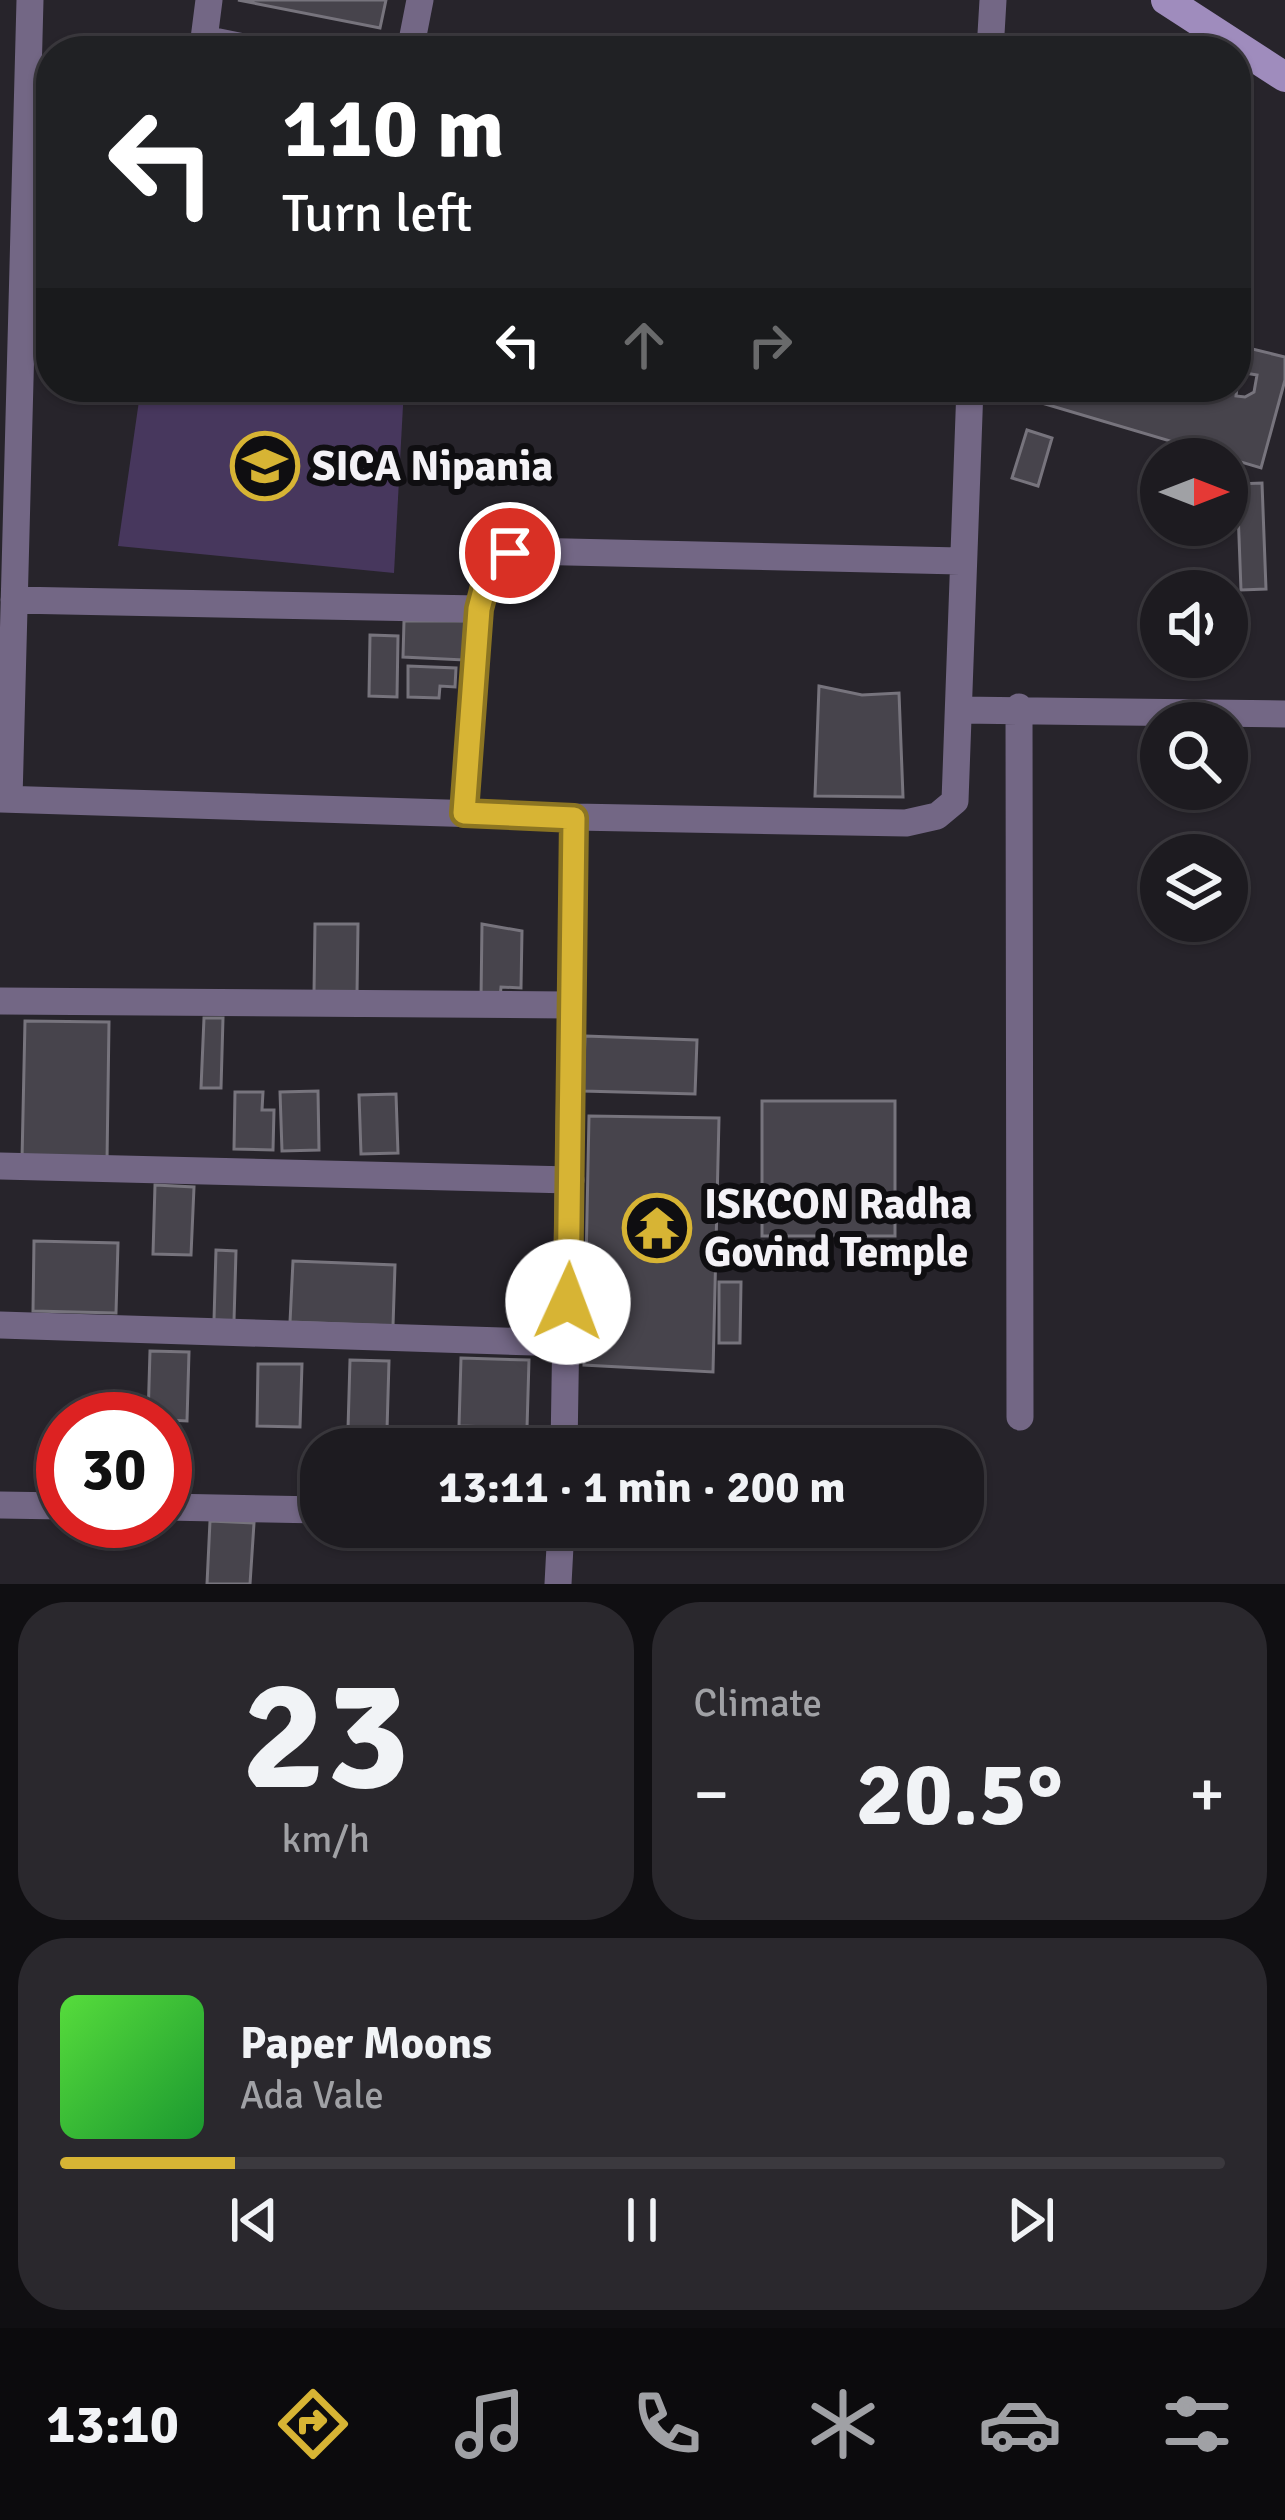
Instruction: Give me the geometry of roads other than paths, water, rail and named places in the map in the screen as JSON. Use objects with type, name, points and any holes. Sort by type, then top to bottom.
[{"type":"street","points":[[30,0],[4,799],[574,818],[907,823],[937,816],[956,801],[960,561],[969,402]]},
{"type":"street","points":[[204,36],[208,0]]},
{"type":"street","points":[[413,36],[420,0]]},
{"type":"street","points":[[991,36],[993,0]]},
{"type":"street","points":[[1166,0],[1222,36]]},
{"type":"street","points":[[1251,55],[1285,77]]},
{"type":"street","points":[[464,813],[479,609],[490,567],[497,558],[525,551],[960,561]]},
{"type":"street","points":[[10,582],[479,609]]},
{"type":"street","points":[[1019,707],[1020,1418]]},
{"type":"street","points":[[961,710],[1285,713]]},
{"type":"street","points":[[565,1428],[574,818]]},
{"type":"street","points":[[0,1000],[569,1005]]},
{"type":"street","points":[[0,1166],[571,1180]]},
{"type":"street","points":[[0,1325],[567,1343]]},
{"type":"street","points":[[0,1505],[36,1506]]},
{"type":"street","points":[[192,1508],[300,1510]]},
{"type":"street","points":[[558,1584],[560,1548]]},
{"type":"place","name":"SICA Nipania","points":[[265,466]]},
{"type":"place","name":"ISKCON Radha Govind Temple","points":[[657,1228]]}]
